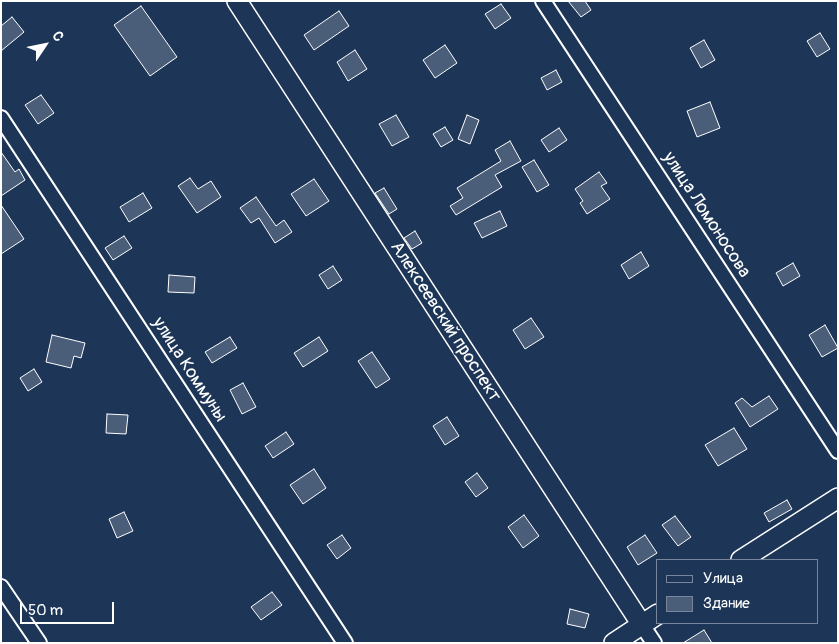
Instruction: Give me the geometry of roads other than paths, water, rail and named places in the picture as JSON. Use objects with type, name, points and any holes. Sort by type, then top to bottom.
[{"type":"street","name":"Алексеевский проспект","points":[[237,1],[654,643]]},
{"type":"street","name":"улица Ломоносова","points":[[543,1],[838,450]]},
{"type":"street","name":"улица Коммуны","points":[[1,118],[345,643]]},
{"type":"street","points":[[743,559],[838,498]]},
{"type":"street","points":[[1,587],[39,643]]},
{"type":"street","points":[[614,643],[656,615]]}]
